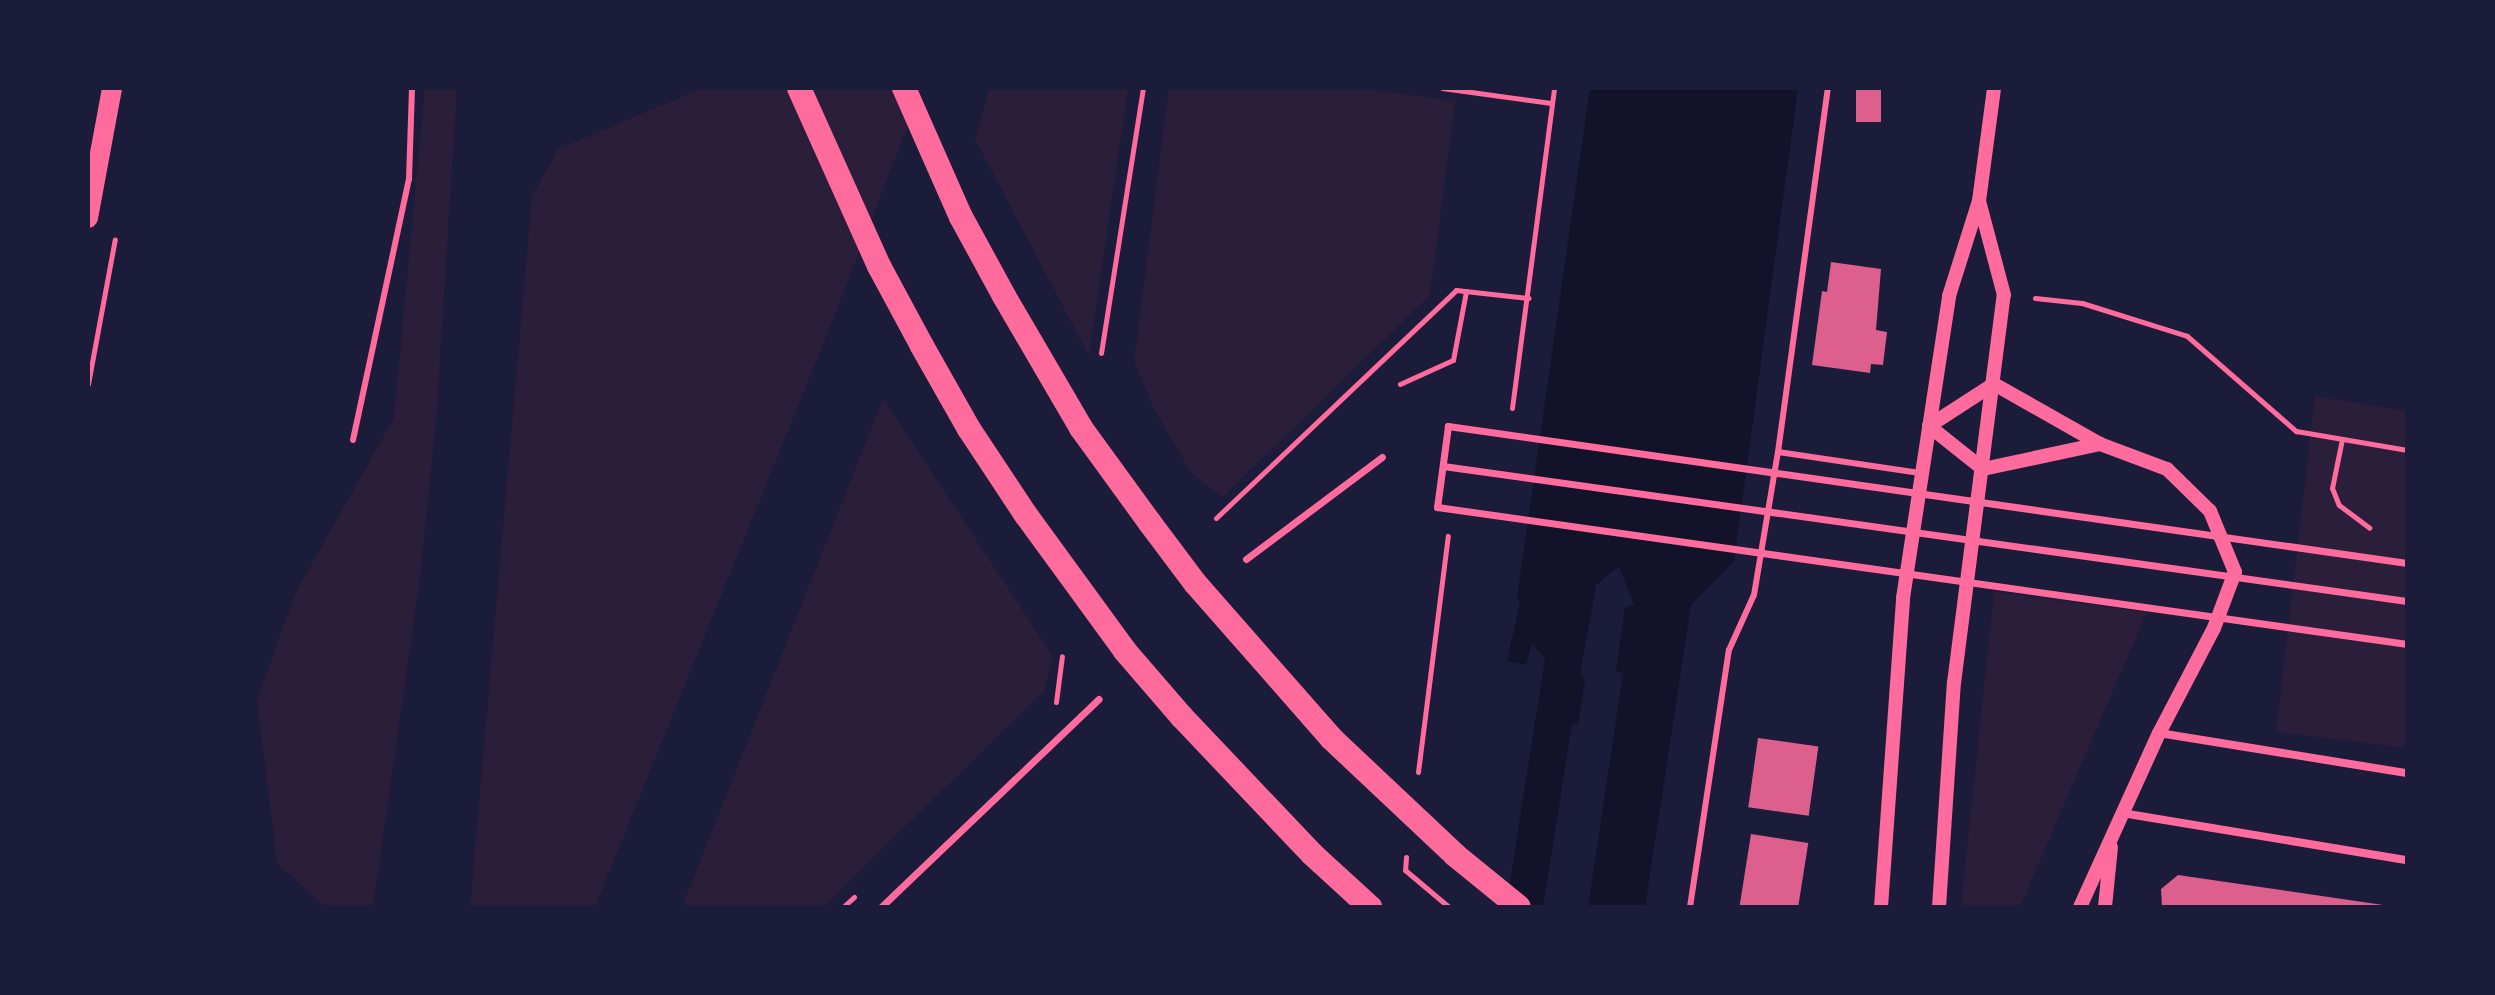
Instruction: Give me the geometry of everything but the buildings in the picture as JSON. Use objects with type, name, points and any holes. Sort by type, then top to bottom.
[{"type":"highway","points":[[799,88],[879,266],[914,333],[969,429],[1026,515],[1125,651],[1182,717],[1289,831],[1370,907]]},
{"type":"highway","points":[[904,88],[961,217],[1004,296],[1081,428],[1159,535],[1267,669],[1331,738],[1455,855],[1519,907]]},
{"type":"main road","points":[[88,218],[112,88]]},
{"type":"street","points":[[1881,907],[1903,598],[1949,296],[1979,201],[1994,88]]},
{"type":"street","points":[[1939,907],[1954,683],[2004,295],[1979,201]]},
{"type":"street","points":[[1929,426],[1994,384]]},
{"type":"street","points":[[1994,384],[2100,444],[2167,469],[2210,511],[2235,572],[2214,628],[2121,812],[2080,907]]},
{"type":"street","points":[[2407,563],[1448,426],[1437,507],[2407,644]]},
{"type":"street","points":[[1929,426],[1983,469]]},
{"type":"street","points":[[1983,469],[2100,444]]},
{"type":"street","points":[[1246,559],[1382,457]]},
{"type":"street","points":[[1443,466],[2407,601]]},
{"type":"street","points":[[881,907],[1099,699]]},
{"type":"street","points":[[2159,733],[2407,773]]},
{"type":"street","points":[[2121,812],[2407,860]]},
{"type":"street","points":[[2105,907],[2112,835]]},
{"type":"lane","points":[[353,440],[409,179],[412,88]]},
{"type":"lane","points":[[1690,907],[1729,650],[1754,595],[1778,452],[1828,88]]},
{"type":"lane","points":[[1778,452],[1921,473]]},
{"type":"path","points":[[1101,353],[1143,88]]},
{"type":"path","points":[[1442,88],[1551,103]]},
{"type":"path","points":[[1511,415],[1529,298],[1554,88]]},
{"type":"path","points":[[1216,518],[1456,290],[1529,298]]},
{"type":"path","points":[[1400,384],[1453,360],[1466,291]]},
{"type":"path","points":[[2004,295],[2082,303],[2187,336],[2296,431],[2407,450]]},
{"type":"path","points":[[2342,439],[2332,488],[2339,505],[2371,529]]},
{"type":"path","points":[[1417,778],[1449,532]]},
{"type":"path","points":[[1407,855],[1405,870],[1449,907]]},
{"type":"shaded area","points":[[425,88],[457,88],[436,421],[419,585],[373,907],[325,907],[277,863],[257,700],[296,592],[394,418]]},
{"type":"shaded area","points":[[703,88],[922,88],[834,317],[595,907],[470,907],[532,196],[558,149]]},
{"type":"shaded area","points":[[990,88],[1128,88],[1089,356],[975,139]]},
{"type":"shaded area","points":[[1169,88],[1357,88],[1455,101],[1430,295],[1223,497],[1192,474],[1154,409],[1134,361]]},
{"type":"shaded area","points":[[1590,88],[1798,88],[1734,561],[1691,605],[1645,907],[1588,907],[1623,674],[1616,671],[1625,607],[1634,605],[1619,566],[1596,585],[1580,675],[1585,680],[1578,725],[1572,724],[1543,907],[1506,907],[1545,659],[1532,643],[1526,665],[1507,661],[1520,603],[1517,598]]},
{"type":"shaded area","points":[[2315,396],[2407,411],[2407,748],[2276,732]]},
{"type":"shaded area","points":[[883,399],[1053,656],[1044,691],[823,907],[682,907]]},
{"type":"shaded area","points":[[1994,592],[2147,612],[2020,907],[1961,907]]}]
